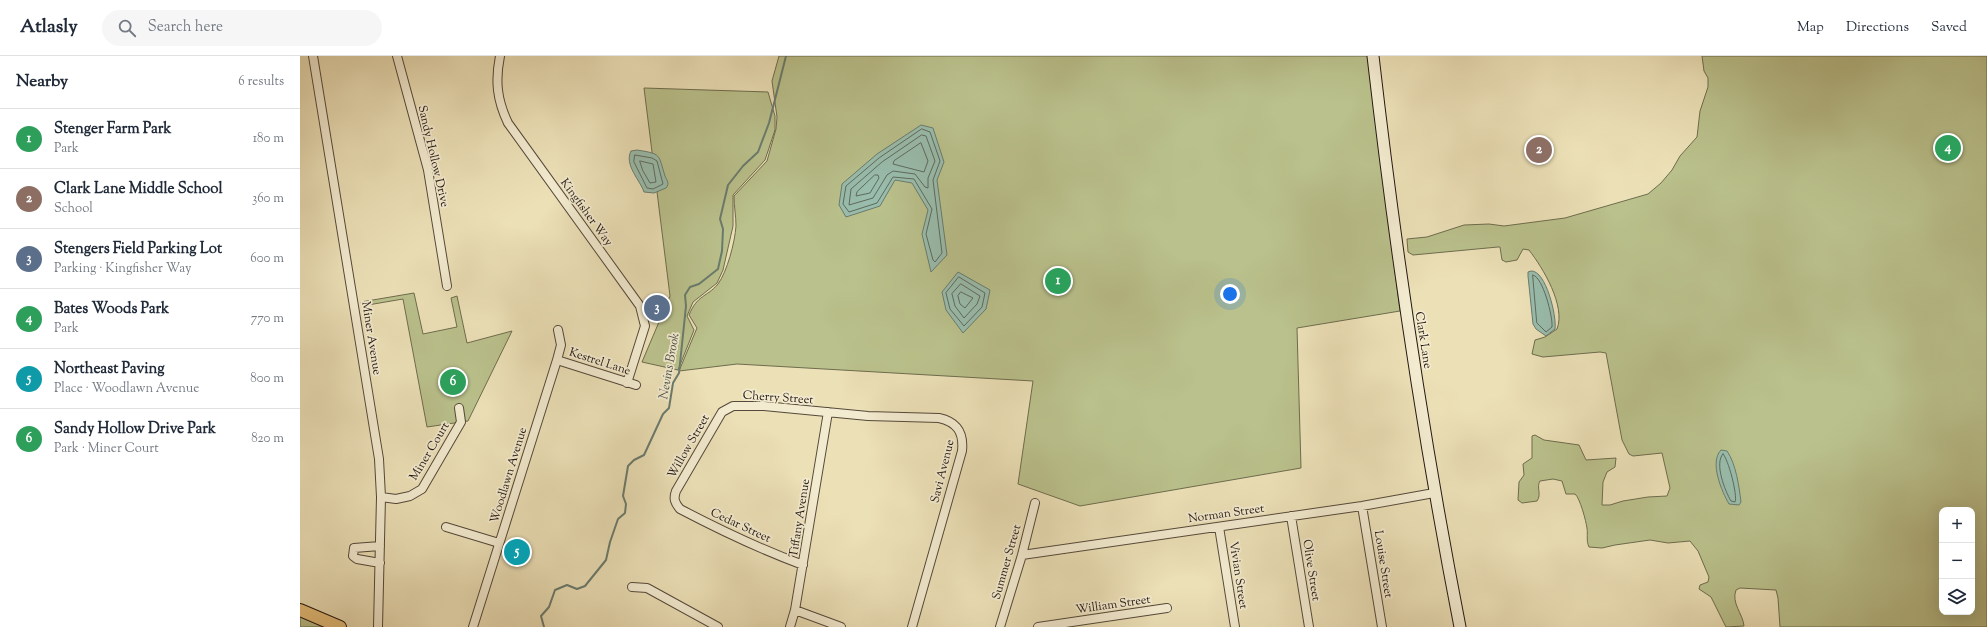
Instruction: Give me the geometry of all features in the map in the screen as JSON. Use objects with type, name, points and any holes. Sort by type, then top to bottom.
[{"type":"main road","name":"Clark Lane","points":[[1373,56],[1407,322],[1434,493],[1460,627]]},
{"type":"main road","points":[[300,610],[340,627]]},
{"type":"street","name":"Miner Avenue","points":[[313,56],[375,429],[381,497],[378,627]]},
{"type":"street","name":"Sandy Hollow Drive","points":[[397,56],[428,170],[447,286]]},
{"type":"street","name":"Kingfisher Way","points":[[500,56],[497,72],[496,92],[500,108],[508,123],[633,296],[644,315],[645,326],[627,383]]},
{"type":"street","name":"Woodlawn Avenue","points":[[473,627],[557,360],[561,345],[558,330]]},
{"type":"street","name":"Kestrel Lane","points":[[557,360],[636,385]]},
{"type":"street","name":"Cherry Street","points":[[727,408],[739,406],[764,406],[828,412]]},
{"type":"street","name":"Miner Court","points":[[381,497],[410,496],[422,489],[461,422],[459,408]]},
{"type":"street","name":"Willow Street","points":[[674,500],[676,491],[722,412],[727,408]]},
{"type":"street","name":"Tiffany Avenue","points":[[790,627],[795,610],[803,565],[828,412]]},
{"type":"street","name":"Savi Avenue","points":[[828,412],[868,416],[939,418],[954,424],[962,435],[962,451],[912,627]]},
{"type":"street","name":"Norman Street","points":[[1022,555],[1362,506],[1434,493]]},
{"type":"street","name":"Cedar Street","points":[[674,500],[680,509],[719,529],[761,549],[803,565]]},
{"type":"street","name":"Summer Street","points":[[1000,627],[1022,555],[1035,503]]},
{"type":"street","name":"Louise Street","points":[[1362,506],[1382,627]]},
{"type":"street","name":"Olive Street","points":[[1291,516],[1309,627]]},
{"type":"street","points":[[446,527],[499,543]]},
{"type":"street","name":"Vivian Street","points":[[1219,527],[1235,627]]},
{"type":"street","points":[[380,546],[358,546],[354,548],[352,556],[357,559],[380,563]]},
{"type":"street","points":[[632,587],[647,588],[718,627]]},
{"type":"street","name":"William Street","points":[[1038,627],[1076,624],[1167,608]]},
{"type":"street","points":[[795,610],[841,627]]},
{"type":"green space","points":[[779,56],[1368,56],[1400,311],[1297,328],[1301,468],[1080,506],[1018,484],[1033,381],[737,364],[679,371],[697,328],[689,315],[692,308],[718,284],[730,256],[736,226],[734,196],[767,161],[776,129],[777,117],[772,81]]},
{"type":"green space","points":[[1702,56],[1987,56],[1987,627],[1780,627],[1776,590],[1740,588],[1736,590],[1735,599],[1744,626],[1726,627],[1711,597],[1699,589],[1700,585],[1708,582],[1709,577],[1698,551],[1690,541],[1668,543],[1650,540],[1602,548],[1589,547],[1586,525],[1579,500],[1575,494],[1566,494],[1562,481],[1553,479],[1540,481],[1539,496],[1537,501],[1522,503],[1518,500],[1519,482],[1524,475],[1523,464],[1532,458],[1532,436],[1535,435],[1544,440],[1579,445],[1586,460],[1616,458],[1615,467],[1607,472],[1603,482],[1602,505],[1610,505],[1623,501],[1648,497],[1667,496],[1670,488],[1662,453],[1633,456],[1629,454],[1622,440],[1606,353],[1600,352],[1543,357],[1532,354],[1535,340],[1545,337],[1557,329],[1559,320],[1556,299],[1552,288],[1541,267],[1529,250],[1523,249],[1517,260],[1506,262],[1502,260],[1500,247],[1413,255],[1408,252],[1407,239],[1427,237],[1464,225],[1489,224],[1504,226],[1565,218],[1648,194],[1661,183],[1672,170],[1680,156],[1697,137],[1700,111],[1708,87],[1708,78],[1704,71]]},
{"type":"green space","points":[[644,88],[768,92],[775,116],[775,130],[765,160],[733,195],[733,226],[723,270],[717,283],[693,302],[687,316],[694,330],[678,370],[642,362],[670,296]]},
{"type":"green space","points":[[414,293],[423,334],[457,327],[451,298],[457,296],[467,343],[512,331],[468,421],[427,427],[403,299],[362,306],[361,302]]},
{"type":"green space","points":[[300,617],[323,627],[300,627]]},
{"type":"water","points":[[921,125],[933,128],[944,162],[937,180],[947,255],[931,272],[922,234],[928,210],[912,183],[895,180],[880,206],[846,217],[839,205],[842,184],[877,154]]},
{"type":"water","points":[[637,150],[658,156],[668,182],[666,188],[654,193],[644,192],[633,172],[629,156],[631,151]]},
{"type":"water","points":[[1531,271],[1536,273],[1541,278],[1546,286],[1552,305],[1555,329],[1546,336],[1536,329],[1533,324],[1528,276],[1528,272]]},
{"type":"water","points":[[958,272],[990,290],[986,309],[963,333],[946,310],[942,292]]},
{"type":"water","points":[[1721,450],[1727,451],[1735,469],[1741,502],[1739,505],[1729,504],[1720,485],[1716,462]]},
{"type":"waterway","name":"Nevins Brook","points":[[544,627],[541,616],[549,607],[555,590],[567,585],[577,589],[585,586],[606,560],[610,542],[618,519],[625,513],[626,504],[623,496],[628,466],[634,460],[644,455],[663,414],[669,408],[673,383],[679,373],[686,306],[685,295],[690,287],[699,284],[718,269],[722,251],[723,229],[720,219],[728,185],[743,166],[758,152],[769,123],[786,56]]},
{"type":"place","name":"Bates Woods Park","points":[[1948,148]]},
{"type":"place","name":"Clark Lane Middle School","points":[[1539,150]]},
{"type":"place","name":"Stenger Farm Park","points":[[1058,281]]},
{"type":"place","name":"Stengers Field Parking Lot","points":[[657,308]]},
{"type":"place","name":"Sandy Hollow Drive Park","points":[[453,382]]},
{"type":"place","name":"Northeast Paving","points":[[517,552]]}]
